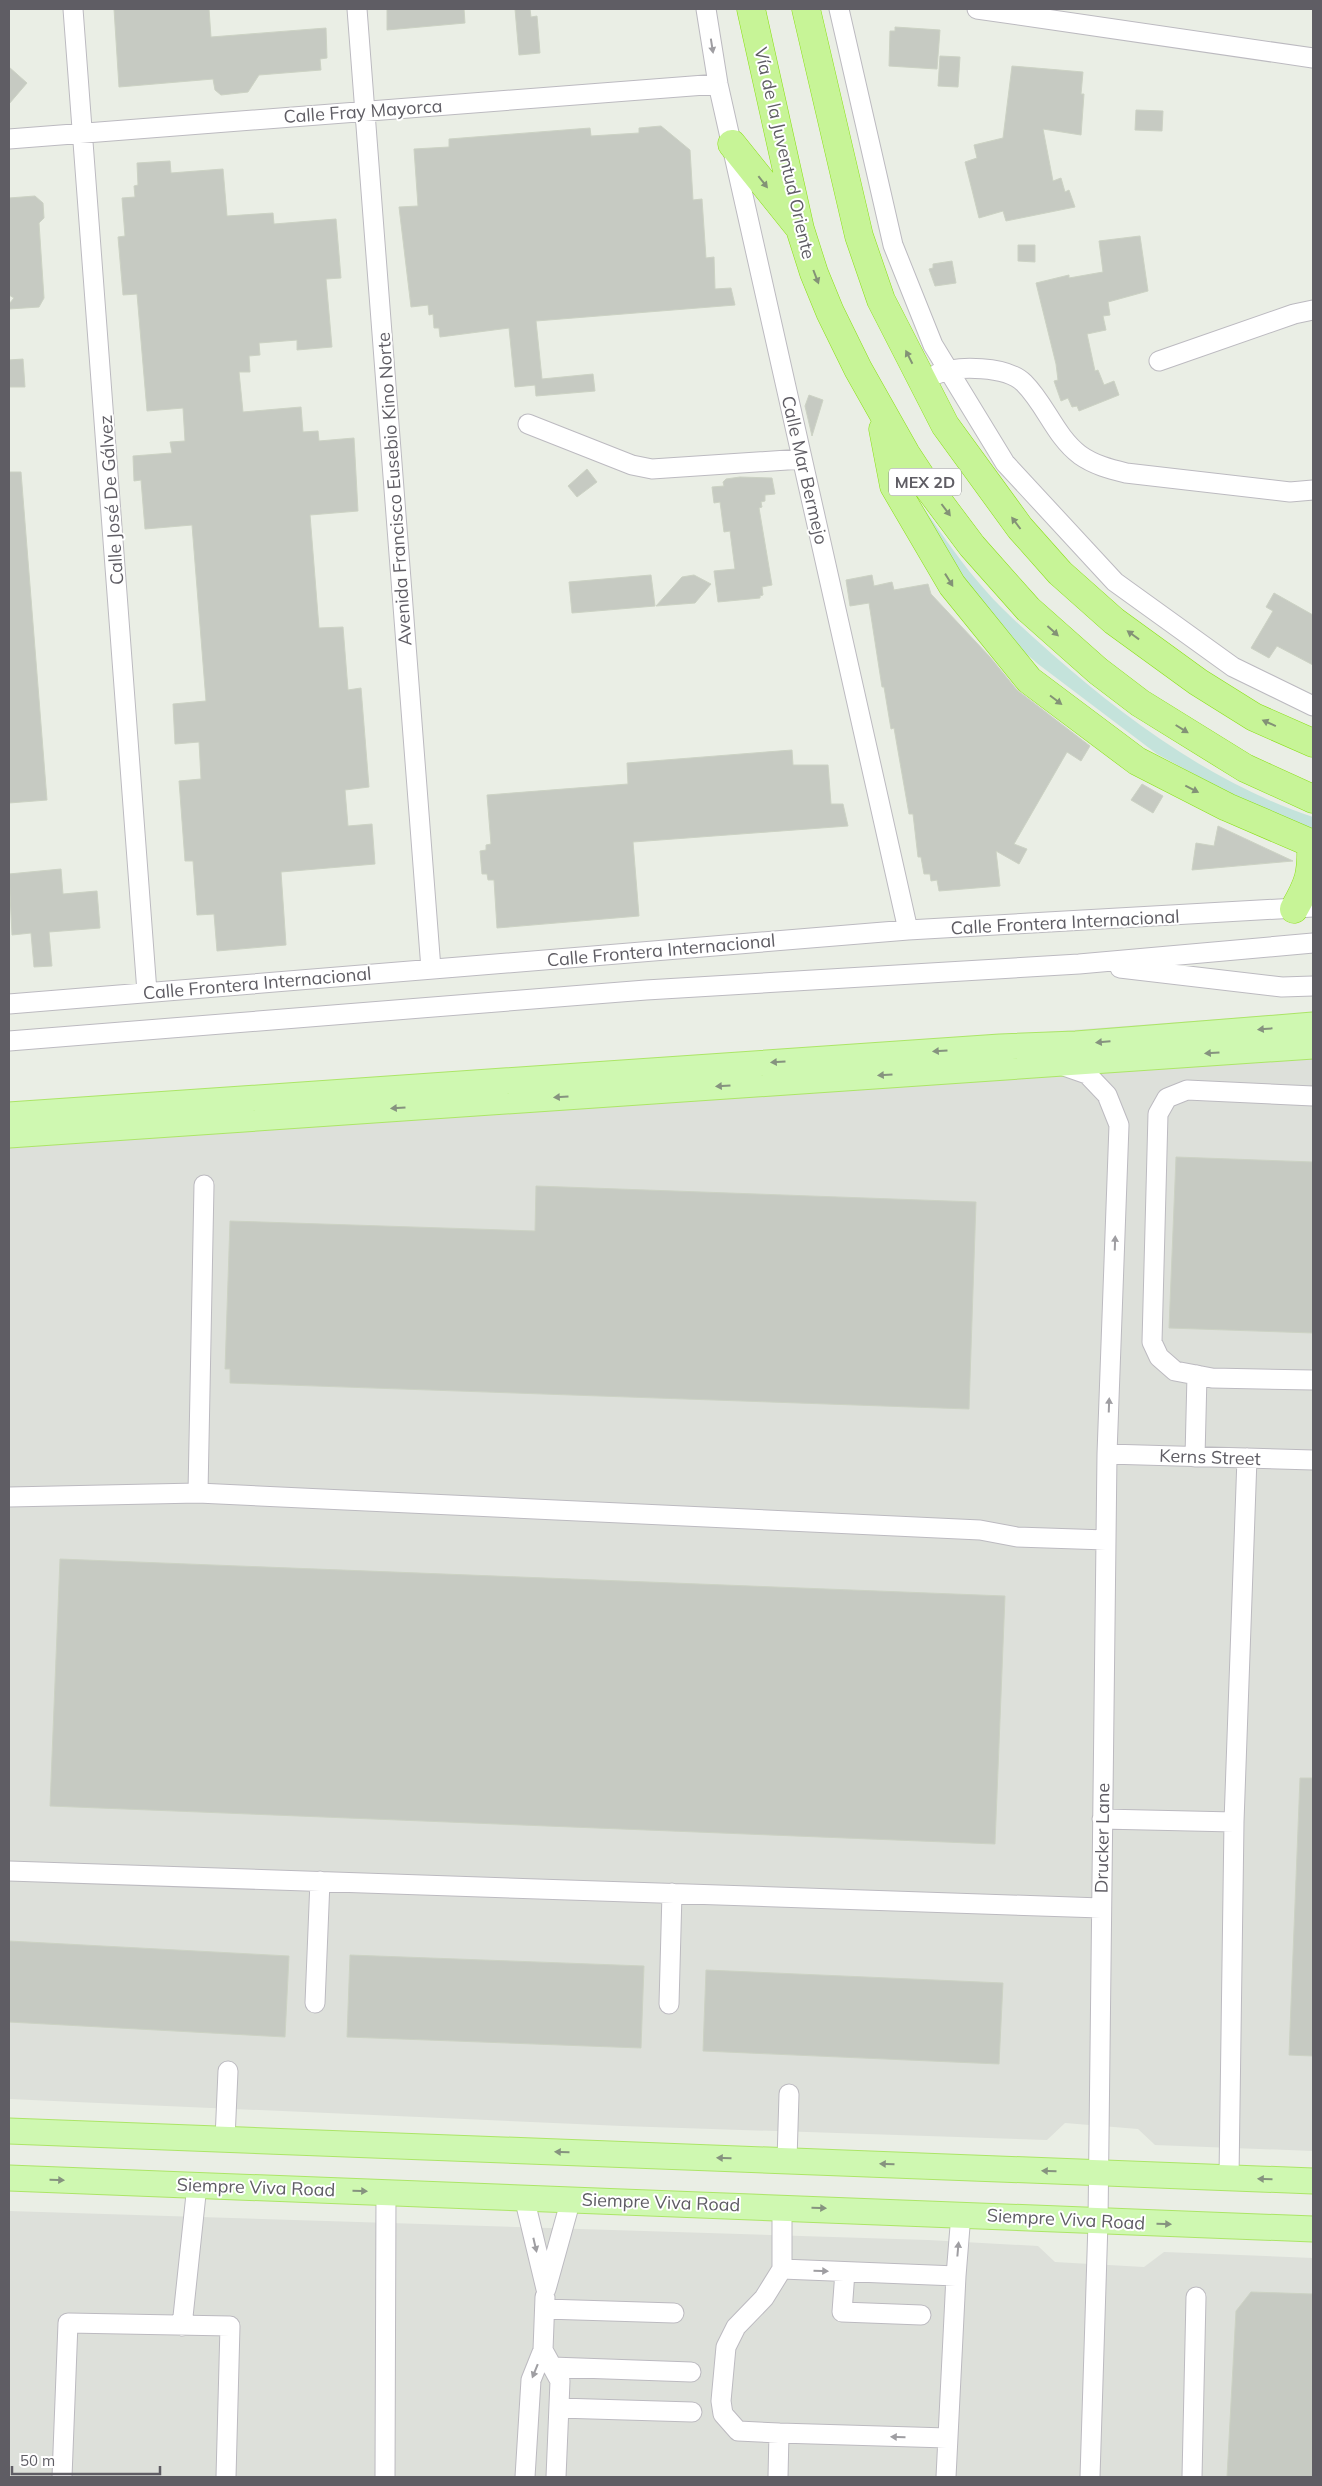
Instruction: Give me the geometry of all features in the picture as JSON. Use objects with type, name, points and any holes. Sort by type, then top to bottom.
[{"type":"highway","name":"Vía de la Juventud Oriente","points":[[751,9],[800,229],[814,273],[830,312],[879,407],[906,454],[950,516],[972,546],[1034,615],[1098,671],[1140,703],[1245,768],[1313,798]]},
{"type":"highway","name":"MEX 2D","points":[[806,9],[859,236],[881,300],[945,426],[1020,528],[1060,573],[1114,622],[1198,682],[1254,717],[1313,743]]},
{"type":"highway","points":[[732,144],[800,229]]},
{"type":"highway","points":[[879,407],[894,486],[952,585],[1029,680],[1137,761],[1227,807],[1312,844],[1312,868],[1303,908]]},
{"type":"main road","points":[[9,1115],[1000,1047],[1076,1044],[1313,1025]]},
{"type":"main road","points":[[9,1135],[1313,1046]]},
{"type":"main road","points":[[9,2130],[1313,2180]]},
{"type":"main road","name":"Siempre Viva Road","points":[[9,2178],[1313,2229]]},
{"type":"street","name":"Calle José De Gálvez","points":[[73,9],[147,992]]},
{"type":"street","name":"Avenida Francisco Eusebio Kino Norte","points":[[357,9],[431,969]]},
{"type":"street","name":"Calle Mar Bermejo","points":[[706,9],[718,84],[908,930]]},
{"type":"street","points":[[839,9],[893,245],[933,345],[1005,463],[1116,582],[1233,667],[1313,706]]},
{"type":"street","points":[[977,9],[1313,58]]},
{"type":"street","name":"Calle Fray Mayorca","points":[[9,139],[718,84]]},
{"type":"street","points":[[1159,361],[1294,314],[1313,310]]},
{"type":"street","points":[[921,381],[946,369],[982,368],[1004,373],[1023,382],[1063,439],[1081,455],[1100,466],[1126,473],[1290,492],[1313,490]]},
{"type":"street","points":[[528,424],[632,465],[652,469],[802,458]]},
{"type":"street","name":"Calle Frontera Internacional","points":[[9,1004],[908,930],[1303,908]]},
{"type":"street","points":[[9,1041],[646,990],[1079,964],[1313,943]]},
{"type":"street","points":[[1079,964],[1282,987],[1313,986]]},
{"type":"street","name":"Drucker Lane","points":[[1000,1047],[1087,1074],[1107,1095],[1120,1125],[1107,1454],[1098,2222],[1090,2477]]},
{"type":"street","points":[[1313,1096],[1187,1090],[1168,1098],[1158,1114],[1152,1342],[1158,1357],[1175,1371],[1212,1378],[1313,1380]]},
{"type":"street","points":[[198,1493],[204,1185]]},
{"type":"street","points":[[1196,1456],[1197,1375]]},
{"type":"street","name":"Kerns Street","points":[[1107,1454],[1313,1460]]},
{"type":"street","points":[[1229,2177],[1234,1822],[1247,1458]]},
{"type":"street","points":[[9,1497],[198,1493],[980,1530],[1017,1537],[1106,1540]]},
{"type":"street","points":[[1102,1819],[1234,1822]]},
{"type":"street","points":[[9,1871],[1101,1908]]},
{"type":"street","points":[[315,2003],[320,1881]]},
{"type":"street","points":[[669,2004],[672,1893]]},
{"type":"street","points":[[225,2139],[228,2071]]},
{"type":"street","points":[[787,2160],[789,2094]]},
{"type":"street","points":[[182,2326],[197,2185]]},
{"type":"street","points":[[385,2477],[386,2192]]},
{"type":"street","points":[[524,2197],[546,2289]]},
{"type":"street","points":[[556,2477],[560,2381],[548,2358],[545,2309],[546,2289],[571,2199]]},
{"type":"street","points":[[782,2207],[782,2269],[764,2298],[736,2326],[726,2347],[721,2401],[723,2414],[738,2431],[947,2438]]},
{"type":"street","points":[[946,2477],[961,2214]]},
{"type":"street","points":[[782,2269],[956,2276]]},
{"type":"street","points":[[845,2272],[842,2312],[921,2315]]},
{"type":"street","points":[[1192,2477],[1196,2297]]},
{"type":"street","points":[[545,2309],[674,2313]]},
{"type":"street","points":[[62,2477],[68,2323],[230,2326],[226,2477]]},
{"type":"street","points":[[548,2358],[691,2372]]},
{"type":"street","points":[[526,2477],[531,2380],[548,2358]]},
{"type":"street","points":[[559,2408],[692,2412]]},
{"type":"street","points":[[778,2477],[779,2433]]},
{"type":"shaded area","points":[[899,472],[974,577],[1018,624],[1052,654],[1142,727],[1208,769],[1242,787],[1277,804],[1313,817],[1313,829],[1286,819],[1216,786],[1157,754],[1038,664],[998,629],[972,597]]},
{"type":"shaded area","points":[[1313,1012],[1313,2151],[1155,2145],[1138,2129],[1065,2123],[1047,2140],[622,2126],[9,2099],[9,1104],[728,1056]]},
{"type":"shaded area","points":[[9,2211],[928,2240],[1038,2246],[1055,2262],[1144,2267],[1164,2252],[1313,2258],[1313,2477],[9,2477]]},
{"type":"building","points":[[114,9],[209,9],[211,37],[326,28],[327,58],[320,59],[321,70],[259,75],[248,92],[221,95],[215,90],[213,79],[119,87]]},
{"type":"building","points":[[387,9],[464,9],[465,23],[387,30]]},
{"type":"building","points":[[515,9],[530,9],[531,17],[537,16],[540,53],[519,55]]},
{"type":"building","points":[[895,27],[940,30],[937,69],[889,66],[890,31],[895,31]]},
{"type":"building","points":[[940,56],[960,57],[958,87],[938,86]]},
{"type":"building","points":[[1012,66],[1083,72],[1081,94],[1084,94],[1081,135],[1043,129],[1053,181],[1061,178],[1065,192],[1069,190],[1075,207],[1006,221],[1003,211],[979,218],[965,162],[977,158],[974,145],[1003,138]]},
{"type":"building","points":[[9,67],[27,83],[9,104]]},
{"type":"building","points":[[1136,110],[1163,111],[1162,131],[1135,130]]},
{"type":"building","points":[[661,126],[690,150],[693,200],[702,199],[706,258],[714,257],[715,289],[731,288],[735,305],[536,321],[542,379],[593,374],[595,391],[536,396],[535,385],[515,387],[509,328],[440,337],[439,328],[434,328],[433,314],[429,315],[428,305],[411,307],[399,207],[418,206],[414,149],[449,147],[449,139],[590,128],[591,136],[639,133],[639,128]]},
{"type":"building","points":[[170,161],[171,173],[223,169],[227,216],[273,213],[274,224],[336,219],[341,278],[326,279],[332,347],[297,350],[297,340],[259,343],[260,355],[249,356],[250,372],[239,372],[243,412],[301,407],[303,432],[318,431],[319,441],[354,438],[358,511],[310,515],[319,628],[343,627],[348,690],[361,688],[369,787],[345,790],[348,826],[372,824],[375,864],[281,872],[286,945],[217,951],[214,914],[197,915],[193,861],[185,861],[179,781],[201,779],[199,742],[175,744],[173,704],[206,701],[192,525],[145,529],[141,480],[134,481],[133,456],[172,453],[170,442],[185,441],[183,408],[147,411],[137,294],[123,295],[118,237],[125,236],[122,198],[135,197],[134,186],[138,185],[137,163]]},
{"type":"building","points":[[35,196],[43,203],[44,218],[39,223],[44,298],[39,307],[9,309],[9,304],[14,298],[9,295],[9,198]]},
{"type":"building","points":[[1140,236],[1148,291],[1108,302],[1110,315],[1103,316],[1106,330],[1087,334],[1095,371],[1098,370],[1104,385],[1114,381],[1119,395],[1079,411],[1077,406],[1072,407],[1068,398],[1061,401],[1054,381],[1058,380],[1056,364],[1036,283],[1069,275],[1069,278],[1103,272],[1099,241]]},
{"type":"building","points":[[1018,245],[1035,245],[1035,262],[1018,261]]},
{"type":"building","points":[[952,261],[956,283],[935,286],[929,269],[933,268],[933,264]]},
{"type":"building","points":[[23,359],[25,387],[9,387],[9,360]]},
{"type":"building","points":[[809,395],[823,400],[812,436],[805,406]]},
{"type":"building","points":[[587,469],[597,482],[577,497],[568,486]]},
{"type":"building","points":[[9,472],[21,472],[47,800],[9,803]]},
{"type":"building","points":[[740,477],[772,478],[775,494],[765,495],[765,501],[761,502],[762,507],[759,508],[772,585],[762,587],[763,595],[760,598],[718,602],[714,571],[735,569],[730,531],[724,532],[720,502],[714,503],[712,487],[724,486],[723,482],[726,479]]},
{"type":"building","points":[[651,575],[655,606],[572,613],[569,582]]},
{"type":"building","points":[[694,575],[711,584],[695,603],[656,606],[682,577]]},
{"type":"building","points":[[872,575],[874,586],[892,582],[894,590],[928,584],[931,594],[990,657],[1017,690],[1090,746],[1081,761],[1067,752],[1014,844],[1027,849],[1019,864],[996,851],[1000,886],[939,891],[937,880],[931,881],[930,874],[924,874],[921,857],[918,857],[913,814],[909,814],[894,728],[891,729],[884,687],[882,687],[869,603],[850,606],[846,580]]},
{"type":"building","points":[[1274,593],[1313,615],[1313,665],[1277,646],[1269,658],[1251,648],[1273,611],[1266,607]]},
{"type":"building","points":[[792,750],[793,765],[828,765],[831,804],[843,804],[848,826],[633,842],[639,916],[497,928],[494,880],[488,880],[487,874],[482,874],[480,851],[486,850],[486,845],[491,844],[487,795],[628,784],[627,763]]},
{"type":"building","points":[[1142,784],[1163,796],[1153,813],[1131,800]]},
{"type":"building","points":[[1218,826],[1293,861],[1192,870],[1196,843],[1214,846]]},
{"type":"building","points":[[61,869],[63,894],[97,891],[100,928],[49,932],[52,966],[34,967],[31,933],[12,935],[9,874]]},
{"type":"building","points":[[1176,1157],[1313,1162],[1313,1333],[1169,1328]]},
{"type":"building","points":[[536,1186],[976,1202],[969,1409],[230,1383],[230,1369],[225,1369],[230,1221],[535,1231]]},
{"type":"building","points":[[60,1559],[1005,1596],[995,1844],[50,1806]]},
{"type":"building","points":[[1300,1778],[1313,1778],[1313,2056],[1289,2055]]},
{"type":"building","points":[[9,1941],[289,1956],[285,2037],[9,2022]]},
{"type":"building","points":[[350,1955],[644,1966],[641,2048],[347,2037]]},
{"type":"building","points":[[706,1970],[1003,1983],[999,2064],[703,2051]]},
{"type":"building","points":[[1251,2292],[1313,2294],[1313,2477],[1227,2477],[1236,2311]]}]
